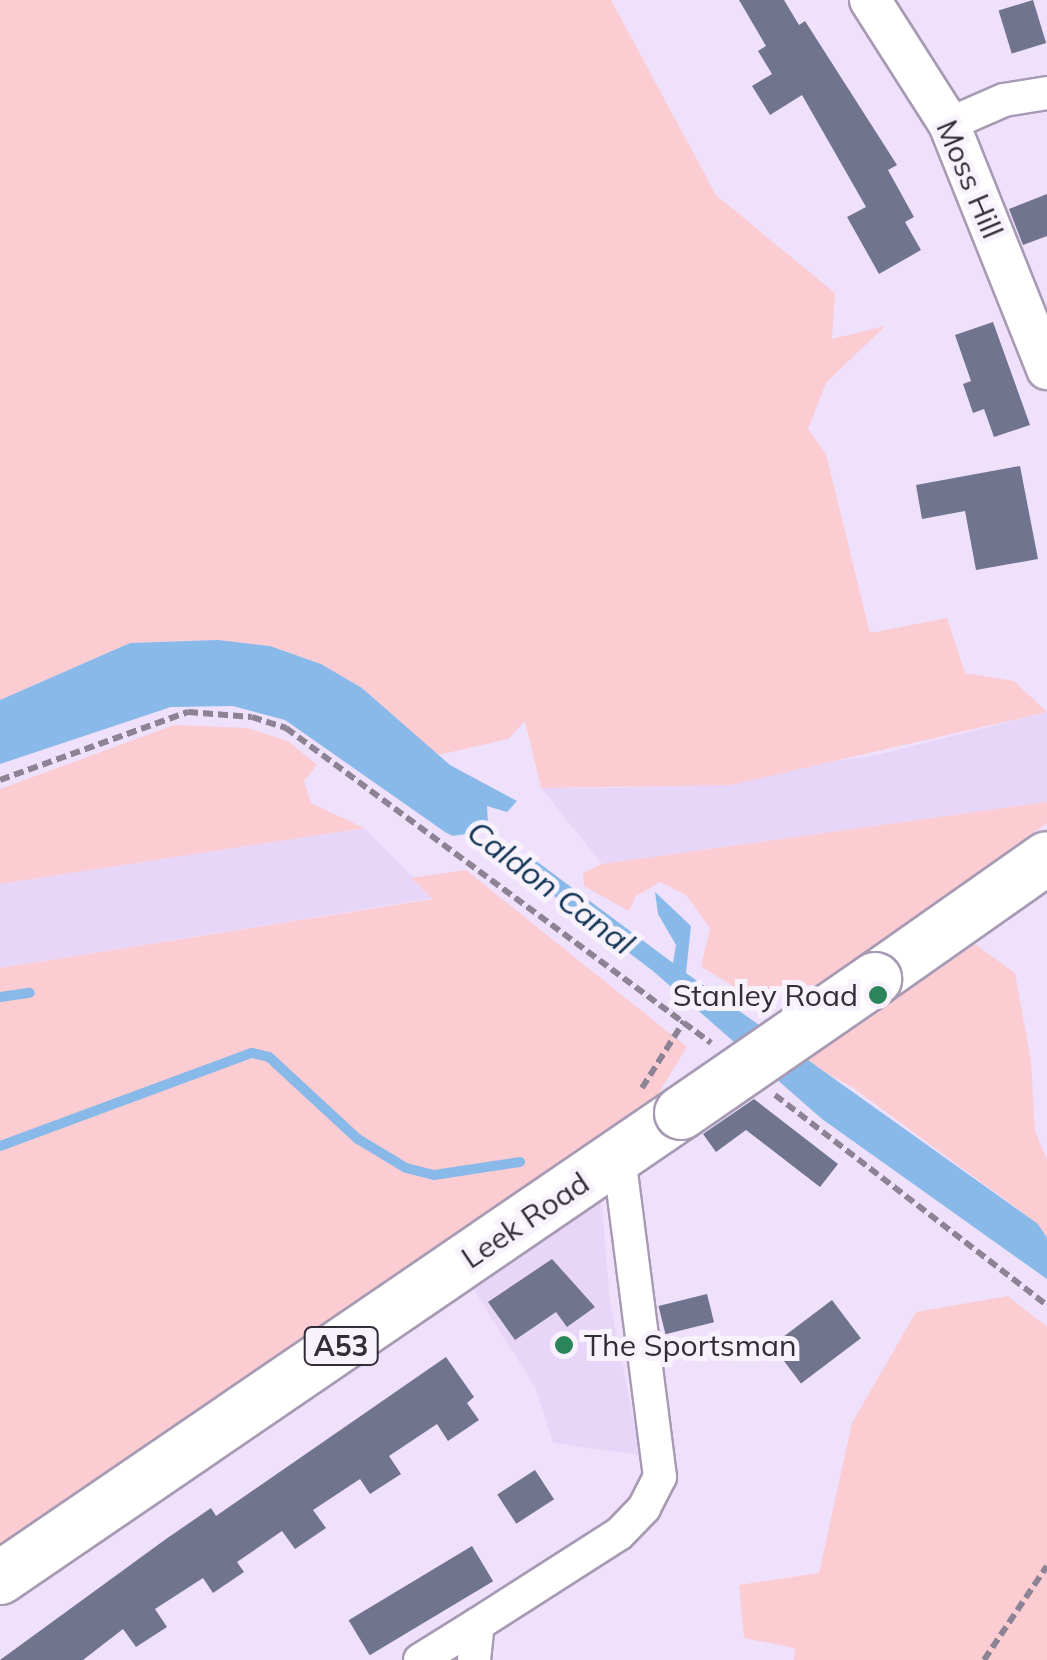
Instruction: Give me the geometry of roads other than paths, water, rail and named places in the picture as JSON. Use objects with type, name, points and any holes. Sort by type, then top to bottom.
[{"type":"highway","name":"Leek Road","points":[[0,1578],[619,1156],[1047,858]]},
{"type":"street","name":"Moss Hill","points":[[870,0],[949,124],[1047,369]]},
{"type":"street","points":[[949,124],[1004,100],[1047,93]]},
{"type":"street","points":[[420,1660],[619,1534],[644,1508],[660,1477],[619,1156]]},
{"type":"street","points":[[474,1660],[478,1624]]},
{"type":"water","name":"Caldon Canal","points":[[218,640],[270,646],[321,664],[362,688],[450,765],[517,801],[507,812],[487,806],[488,825],[673,963],[676,945],[658,914],[655,892],[691,926],[686,973],[1038,1224],[1047,1238],[1047,1279],[822,1119],[653,971],[522,872],[445,832],[285,720],[233,706],[171,707],[0,764],[0,700],[130,643]]},
{"type":"waterway","points":[[0,997],[30,993]]},
{"type":"waterway","points":[[0,1146],[252,1053],[269,1057],[358,1139],[406,1168],[434,1175],[520,1162]]},
{"type":"place","name":"Stanley Road","points":[[878,995]]},
{"type":"place","name":"The Sportsman","points":[[564,1345]]}]
